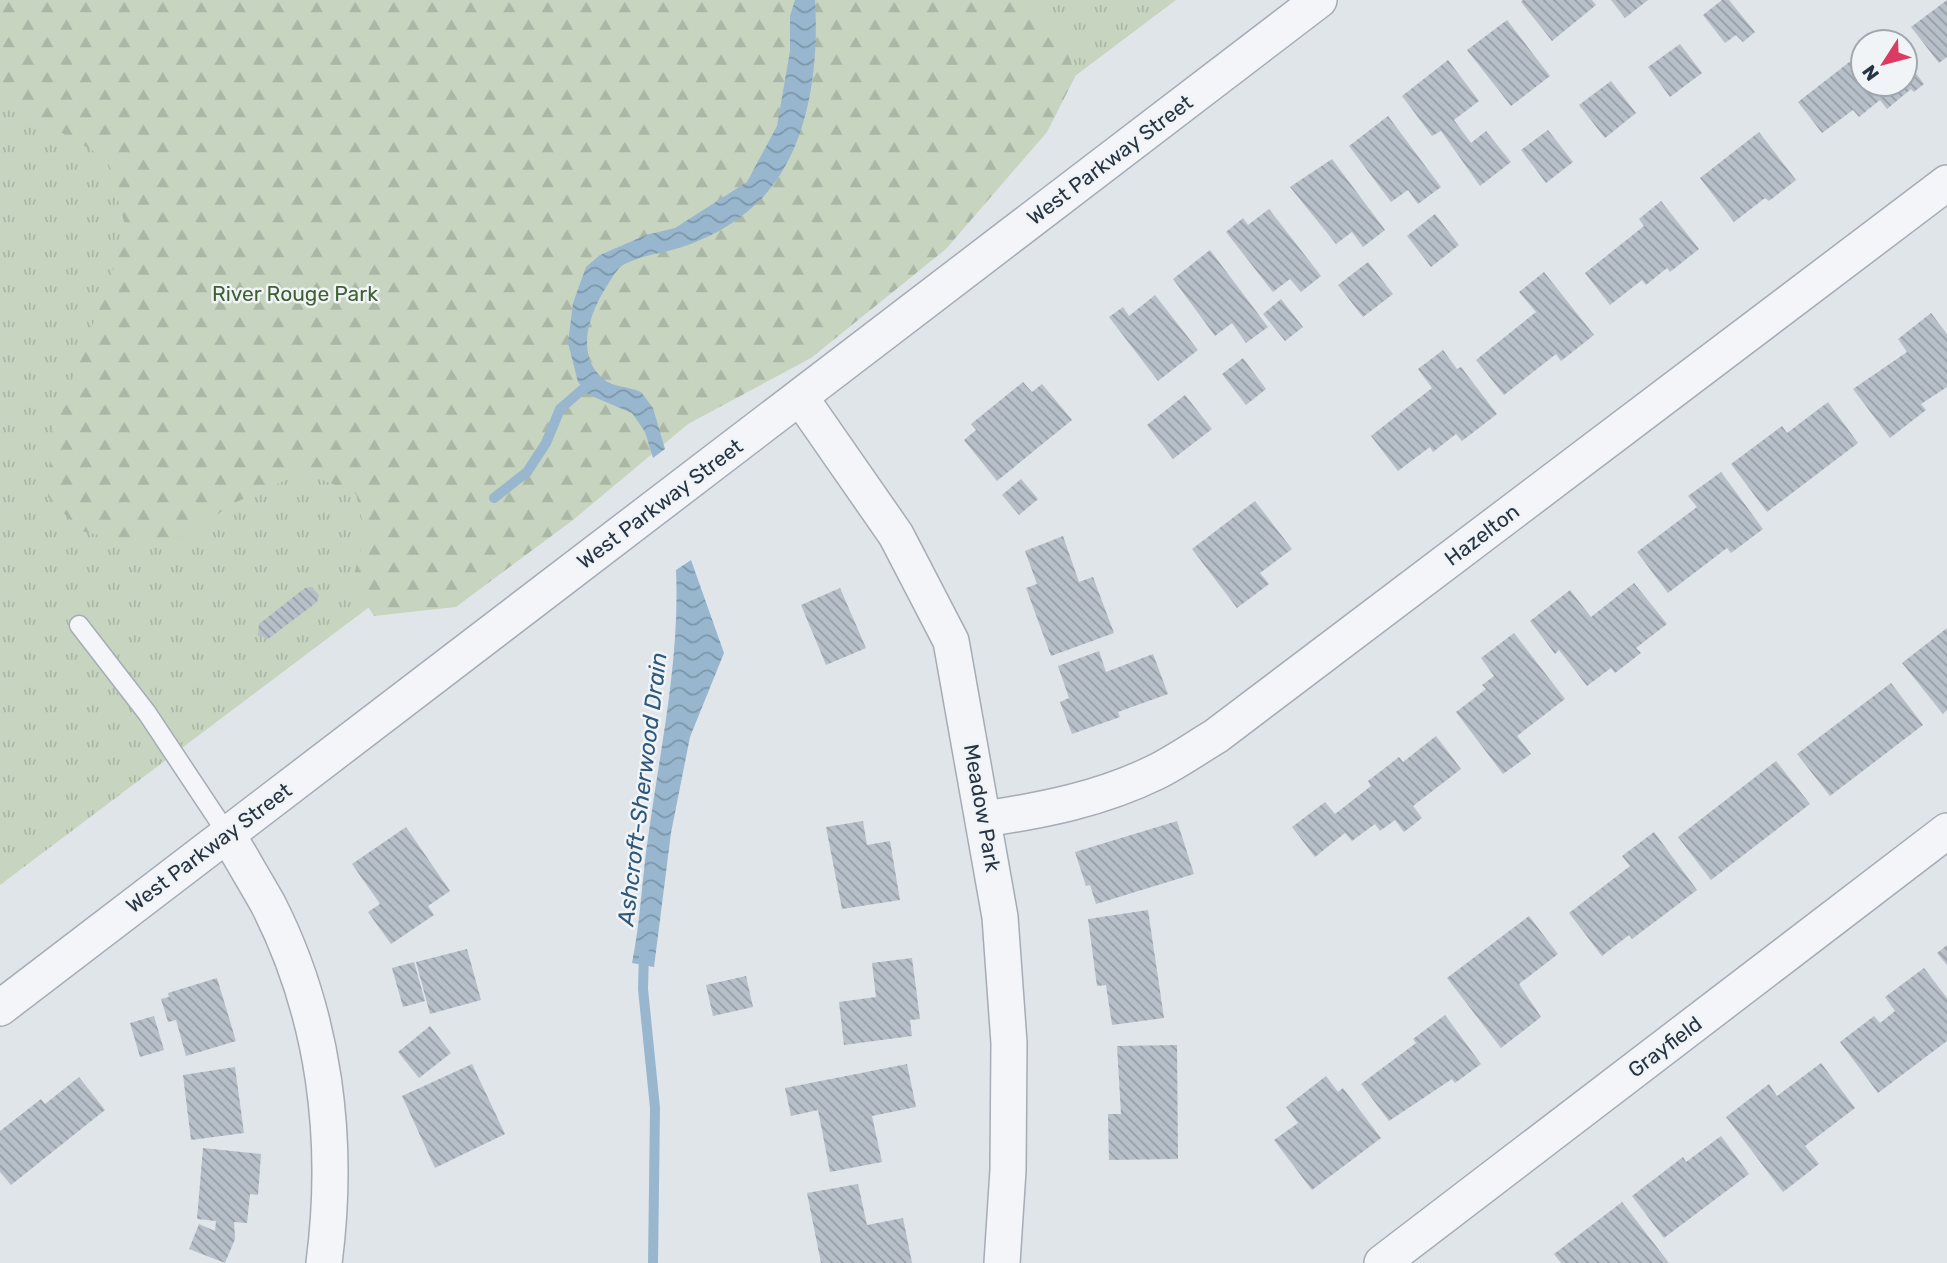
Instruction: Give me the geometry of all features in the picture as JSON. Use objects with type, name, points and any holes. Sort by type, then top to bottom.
[{"type":"street","name":"West Parkway Street","points":[[0,1008],[1319,0]]},
{"type":"street","name":"Hazelton","points":[[985,819],[1052,809],[1105,793],[1157,772],[1216,736],[1947,183]]},
{"type":"street","name":"Meadow Park","points":[[800,397],[896,535],[951,641],[985,819],[1000,917],[1009,1043],[1008,1170],[1002,1263]]},
{"type":"street","name":"Grayfield","points":[[1382,1263],[1947,831]]},
{"type":"street","points":[[228,835],[268,906],[299,981],[322,1068],[332,1157],[331,1208],[324,1263]]},
{"type":"lane","points":[[79,625],[147,713],[228,835]]},
{"type":"green space","name":"River Rouge Park","points":[[0,0],[1176,0],[0,885]]},
{"type":"green space","name":"River Rouge Park","points":[[0,0],[1032,0],[1030,7],[1063,32],[1075,77],[1047,132],[946,249],[811,358],[688,424],[573,520],[456,607],[374,616],[352,582],[365,533],[356,494],[304,472],[232,504],[188,536],[138,543],[81,531],[48,497],[51,435],[127,233],[107,159],[24,111],[0,104]]},
{"type":"water","points":[[795,0],[815,0],[813,77],[801,129],[780,176],[755,205],[725,227],[691,244],[621,266],[603,292],[592,316],[587,343],[593,367],[606,381],[641,392],[653,408],[665,449],[653,458],[645,432],[632,413],[589,395],[578,382],[568,343],[573,303],[586,267],[600,255],[646,235],[675,228],[747,182],[777,126],[790,51],[790,16]]},
{"type":"water","points":[[691,560],[724,653],[690,737],[671,833],[654,967],[632,963],[672,668],[676,570]]},
{"type":"building","points":[[1592,0],[1596,5],[1552,41],[1521,2]]},
{"type":"building","points":[[1611,0],[1648,0],[1625,18]]},
{"type":"building","points":[[1722,0],[1729,0],[1755,32],[1743,42],[1736,35],[1725,43],[1703,15]]},
{"type":"building","points":[[1947,0],[1947,57],[1939,63],[1919,37],[1919,28],[1911,27]]},
{"type":"building","points":[[1507,20],[1550,76],[1511,106],[1467,50]]},
{"type":"building","points":[[1680,44],[1702,73],[1670,97],[1648,67]]},
{"type":"building","points":[[1448,60],[1479,101],[1454,120],[1471,143],[1486,131],[1511,162],[1480,186],[1441,131],[1432,136],[1402,96]]},
{"type":"building","points":[[1849,62],[1849,98],[1900,98],[1887,109],[1880,100],[1859,117],[1853,110],[1822,133],[1798,102]]},
{"type":"building","points":[[1611,81],[1636,113],[1605,138],[1579,105]]},
{"type":"building","points":[[1388,116],[1441,187],[1418,204],[1408,190],[1391,202],[1349,146]]},
{"type":"building","points":[[1548,130],[1573,162],[1546,183],[1521,150]]},
{"type":"building","points":[[1759,132],[1796,180],[1769,201],[1765,198],[1734,222],[1700,178]]},
{"type":"building","points":[[1332,159],[1385,230],[1363,247],[1352,232],[1336,244],[1290,187]]},
{"type":"building","points":[[1661,201],[1699,249],[1670,272],[1667,268],[1646,285],[1642,280],[1610,305],[1585,273],[1644,226],[1639,219]]},
{"type":"building","points":[[1269,209],[1321,276],[1301,292],[1290,279],[1273,292],[1226,232],[1243,218],[1248,225]]},
{"type":"building","points":[[1435,214],[1459,245],[1431,267],[1407,236]]},
{"type":"building","points":[[1210,250],[1268,327],[1246,343],[1232,323],[1215,336],[1173,279]]},
{"type":"building","points":[[1368,262],[1393,294],[1363,317],[1338,285]]},
{"type":"building","points":[[1544,272],[1594,335],[1561,361],[1556,354],[1504,395],[1476,360],[1536,312],[1519,292]]},
{"type":"building","points":[[1155,295],[1198,350],[1158,381],[1109,317],[1123,307],[1129,316]]},
{"type":"building","points":[[1281,299],[1303,327],[1285,341],[1263,314]]},
{"type":"building","points":[[1931,313],[1947,334],[1947,387],[1921,404],[1926,410],[1890,438],[1853,389],[1907,352],[1898,339]]},
{"type":"building","points":[[1443,350],[1457,369],[1461,367],[1497,414],[1462,441],[1456,434],[1433,452],[1430,447],[1398,471],[1371,436],[1432,388],[1418,369]]},
{"type":"building","points":[[1243,358],[1266,389],[1246,405],[1222,374]]},
{"type":"building","points":[[1023,382],[1032,392],[1042,384],[1072,420],[997,481],[964,440],[976,430],[971,424]]},
{"type":"building","points":[[1185,395],[1212,429],[1173,459],[1147,425]]},
{"type":"building","points":[[1828,402],[1858,443],[1767,512],[1731,464],[1782,426],[1787,433]]},
{"type":"building","points":[[1721,472],[1763,529],[1731,553],[1727,548],[1668,593],[1637,552],[1697,507],[1688,496]]},
{"type":"building","points":[[1021,479],[1038,499],[1019,515],[1002,495]]},
{"type":"building","points":[[1255,501],[1292,549],[1260,573],[1269,584],[1237,608],[1192,549]]},
{"type":"building","points":[[1063,536],[1079,582],[1093,577],[1114,633],[1051,656],[1026,588],[1037,584],[1025,551]]},
{"type":"building","points":[[1634,583],[1667,624],[1636,648],[1641,653],[1615,673],[1611,668],[1587,686],[1559,650],[1555,654],[1530,621],[1570,590],[1591,617]]},
{"type":"building","points":[[312,587],[319,595],[317,602],[268,639],[258,635],[259,624],[305,588]]},
{"type":"building","points":[[840,588],[866,648],[826,665],[801,605]]},
{"type":"building","points":[[1947,628],[1947,710],[1943,714],[1902,663]]},
{"type":"building","points":[[1514,633],[1565,699],[1517,736],[1531,754],[1503,774],[1456,712],[1486,689],[1482,685],[1494,676],[1481,658]]},
{"type":"building","points":[[1099,651],[1106,672],[1153,654],[1168,694],[1118,712],[1120,717],[1072,734],[1060,702],[1069,698],[1058,666]]},
{"type":"building","points":[[1891,683],[1923,725],[1830,796],[1797,754]]},
{"type":"building","points":[[1436,736],[1461,769],[1413,806],[1422,818],[1404,832],[1395,820],[1380,831],[1375,824],[1352,841],[1345,833],[1315,857],[1292,827],[1325,802],[1335,814],[1371,786],[1368,781],[1399,757],[1403,762]]},
{"type":"building","points":[[1776,761],[1810,804],[1711,880],[1678,837]]},
{"type":"building","points":[[863,821],[867,845],[890,841],[900,900],[842,909],[826,827]]},
{"type":"building","points":[[1177,821],[1194,874],[1096,904],[1090,885],[1086,886],[1075,852]]},
{"type":"building","points":[[406,827],[450,891],[428,906],[434,915],[391,944],[368,912],[380,904],[352,864]]},
{"type":"building","points":[[1654,832],[1697,890],[1632,939],[1629,935],[1602,956],[1569,913],[1630,866],[1622,856]]},
{"type":"building","points":[[1148,910],[1164,1018],[1112,1025],[1106,985],[1097,986],[1088,919]]},
{"type":"building","points":[[1529,916],[1558,954],[1519,984],[1541,1017],[1501,1048],[1447,978]]},
{"type":"building","points":[[1947,945],[1947,965],[1937,953]]},
{"type":"building","points":[[467,949],[481,1000],[430,1014],[416,962]]},
{"type":"building","points":[[912,958],[920,1019],[910,1020],[912,1036],[844,1045],[839,1002],[876,997],[872,963]]},
{"type":"building","points":[[414,962],[425,1001],[403,1007],[392,968]]},
{"type":"building","points":[[1924,968],[1947,998],[1947,1041],[1878,1093],[1840,1042],[1874,1016],[1880,1023],[1895,1011],[1885,997]]},
{"type":"building","points":[[746,976],[753,1007],[713,1016],[706,985]]},
{"type":"building","points":[[217,978],[236,1041],[186,1056],[176,1020],[168,1022],[161,999],[169,997],[168,993]]},
{"type":"building","points":[[1445,1015],[1481,1064],[1455,1083],[1452,1079],[1389,1121],[1361,1084],[1416,1043],[1413,1039]]},
{"type":"building","points":[[154,1016],[164,1050],[140,1057],[130,1023]]},
{"type":"building","points":[[430,1026],[451,1053],[419,1078],[398,1052]]},
{"type":"building","points":[[1177,1045],[1178,1159],[1109,1160],[1108,1114],[1121,1114],[1117,1046]]},
{"type":"building","points":[[1821,1063],[1855,1108],[1805,1146],[1819,1164],[1783,1192],[1726,1117],[1769,1084],[1777,1096]]},
{"type":"building","points":[[472,1064],[505,1134],[435,1168],[402,1096]]},
{"type":"building","points":[[907,1064],[916,1107],[872,1116],[882,1162],[830,1172],[818,1110],[791,1116],[785,1088]]},
{"type":"building","points":[[235,1067],[244,1133],[191,1140],[183,1075]]},
{"type":"building","points":[[1326,1076],[1338,1092],[1343,1088],[1381,1138],[1312,1190],[1274,1140],[1298,1123],[1286,1107]]},
{"type":"building","points":[[79,1077],[105,1110],[11,1185],[0,1172],[0,1131],[41,1099],[45,1104]]},
{"type":"building","points":[[1721,1136],[1749,1174],[1664,1238],[1632,1196],[1683,1157],[1686,1162]]},
{"type":"building","points":[[203,1148],[261,1154],[258,1195],[250,1194],[247,1223],[234,1222],[235,1239],[225,1263],[189,1249],[199,1224],[215,1231],[216,1221],[197,1219]]},
{"type":"building","points":[[858,1184],[867,1225],[903,1218],[912,1263],[821,1263],[807,1193]]},
{"type":"building","points":[[1622,1202],[1669,1263],[1561,1263],[1554,1254]]},
{"type":"waterway","points":[[494,498],[527,472],[546,443],[560,409],[592,381]]},
{"type":"waterway","name":"Ashcroft-Sherwood Drain","points":[[644,952],[643,989],[655,1108],[653,1263]]}]
